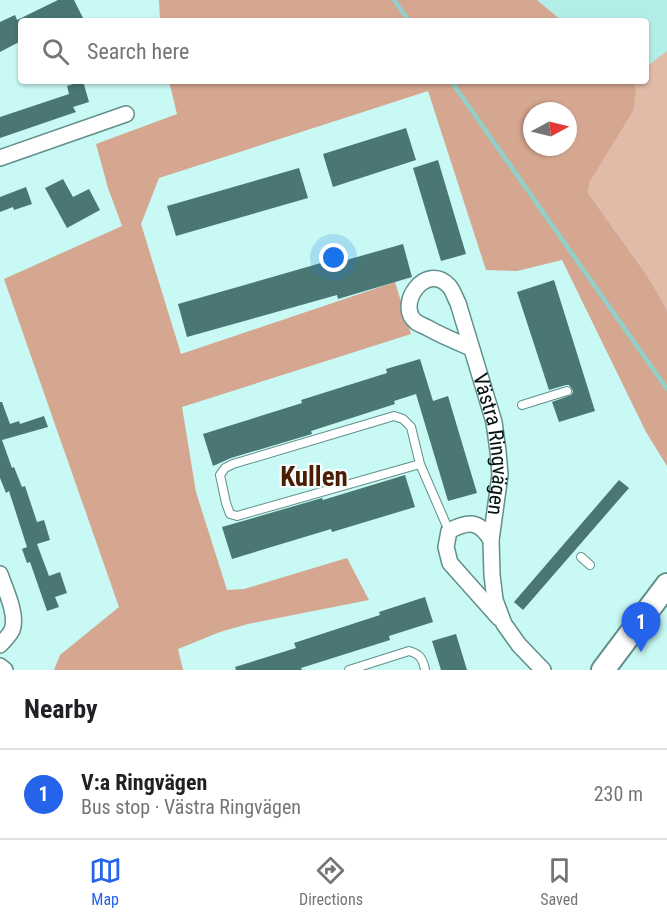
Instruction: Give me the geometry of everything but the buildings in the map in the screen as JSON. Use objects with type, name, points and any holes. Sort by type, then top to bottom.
[{"type":"main road","points":[[603,670],[667,585]]},
{"type":"street","points":[[0,158],[126,114]]},
{"type":"street","name":"Västra Ringvägen","points":[[471,348],[414,321],[409,313],[409,302],[413,292],[420,284],[429,279],[438,279],[449,287],[458,303],[494,422],[500,475],[491,540],[492,575],[495,600],[504,624]]},
{"type":"street","name":"Västra Ringvägen","points":[[491,540],[482,527],[471,524],[449,531],[446,547],[450,563],[543,670]]},
{"type":"street","points":[[0,574],[14,616],[11,632],[0,645]]},
{"type":"street","points":[[0,666],[5,670]]},
{"type":"lane","points":[[522,405],[567,391]]},
{"type":"lane","points":[[420,464],[237,516],[230,514],[220,476],[225,468],[233,464],[394,416],[403,419],[411,428],[420,464],[449,531]]},
{"type":"lane","points":[[581,557],[590,565]]},
{"type":"lane","points":[[348,670],[409,651],[417,653],[423,661],[425,670]]},
{"type":"shaded area","points":[[159,0],[537,0],[558,18],[160,18]]},
{"type":"shaded area","points":[[537,0],[667,0],[667,51],[649,65],[649,18],[558,18]]},
{"type":"shaded area","points":[[667,51],[667,310],[648,277],[588,193],[590,181],[636,90],[635,84],[649,84],[649,65]]},
{"type":"shaded area","points":[[170,84],[635,84],[633,111],[590,181],[588,193],[648,277],[667,310],[667,466],[646,432],[562,260],[517,271],[486,270],[428,91],[159,178],[141,224],[181,354],[395,282],[411,334],[182,407],[196,492],[227,590],[244,589],[347,558],[369,600],[248,624],[220,632],[178,649],[183,670],[54,670],[60,655],[119,607],[4,279],[122,226],[108,188],[96,144],[177,114]]},
{"type":"waterway","points":[[394,0],[407,18]]},
{"type":"waterway","points":[[453,84],[667,389]]},
{"type":"place","name":"V:a Ringvägen","points":[[641,652]]},
{"type":"district","name":"Kullen","points":[[314,477]]}]
